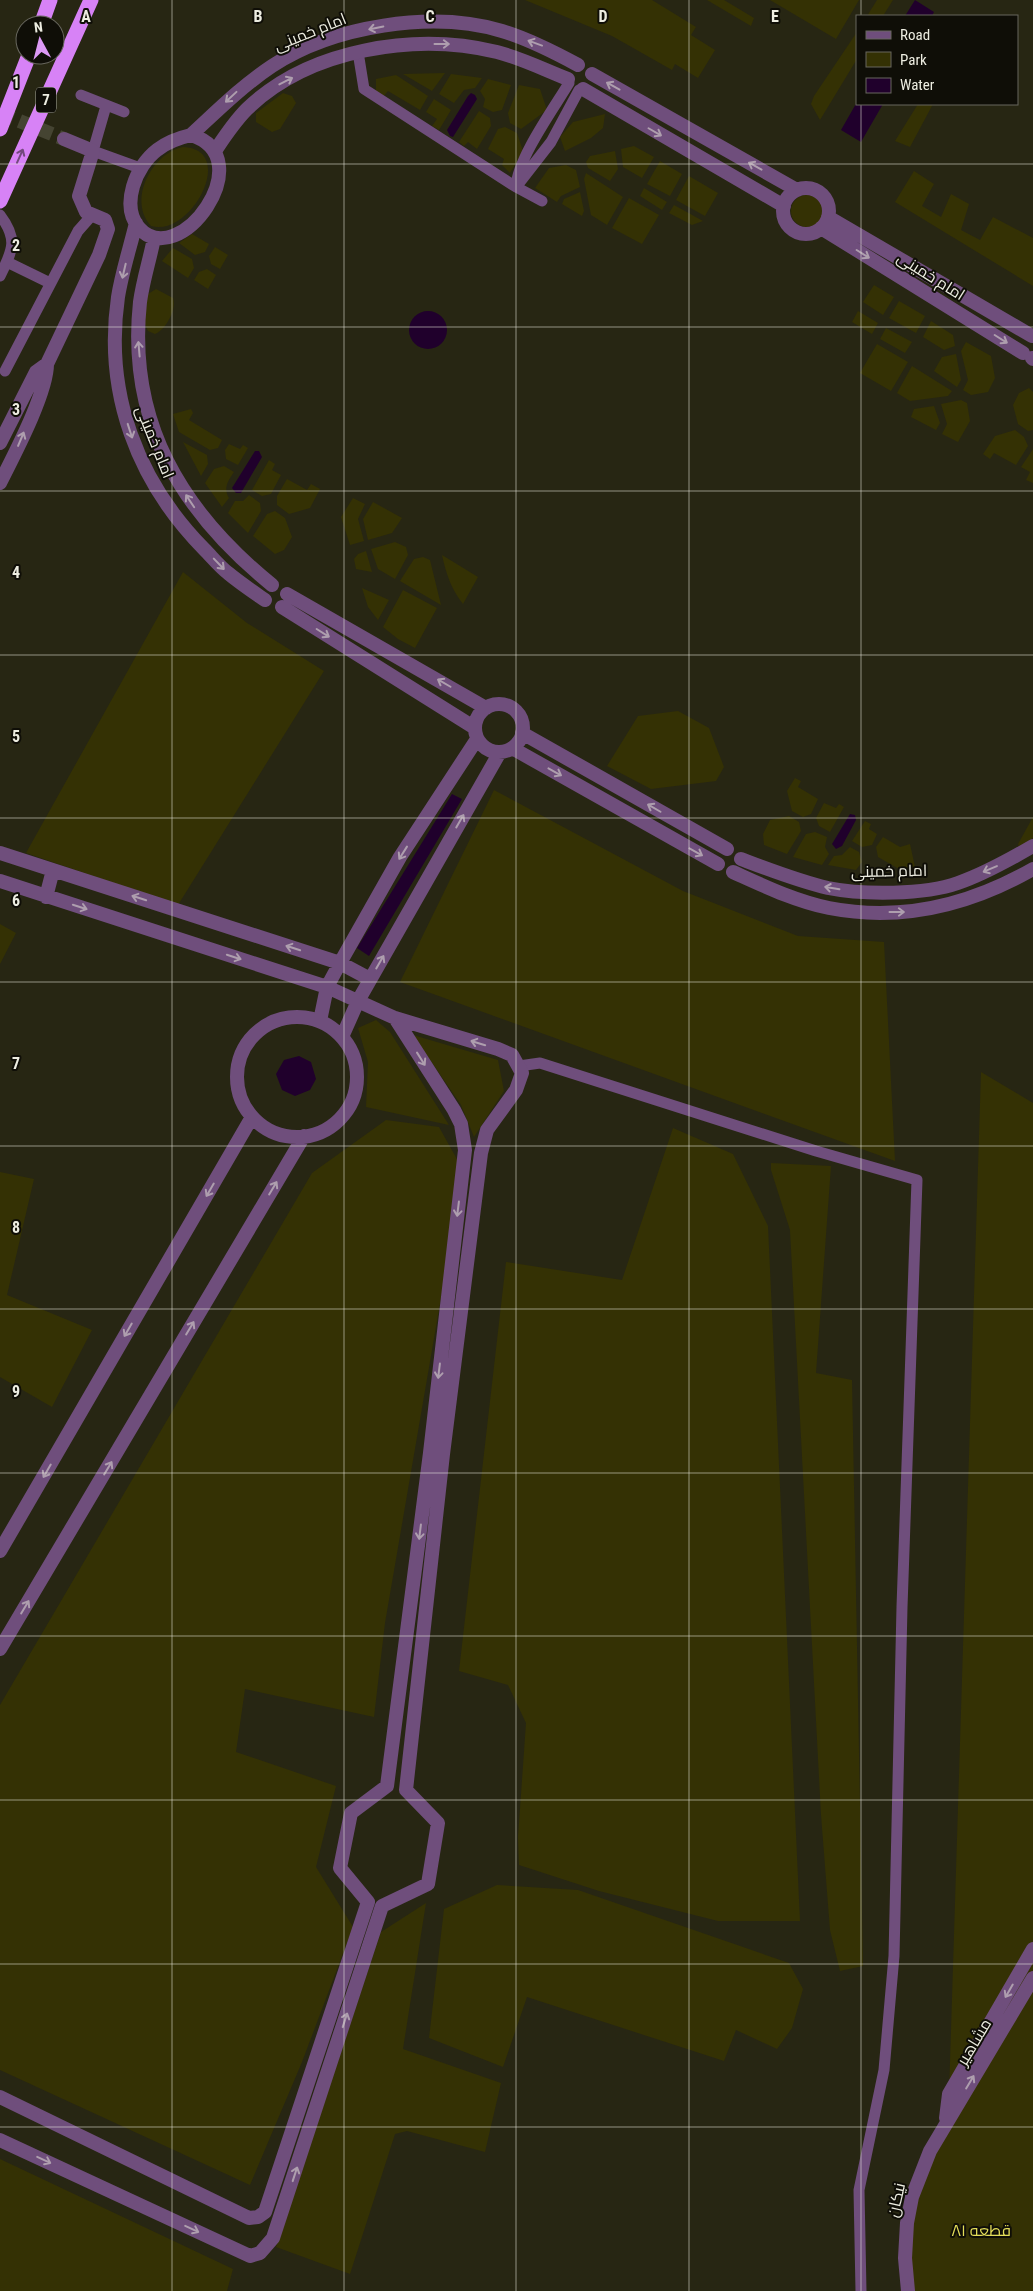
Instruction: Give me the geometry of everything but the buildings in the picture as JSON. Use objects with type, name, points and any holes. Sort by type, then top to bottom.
[{"type":"highway","points":[[40,0],[40,15]]},
{"type":"highway","points":[[44,15],[50,0]]},
{"type":"highway","name":"7","points":[[0,201],[91,0]]},
{"type":"highway","name":"7","points":[[0,129],[25,65]]},
{"type":"street","name":"امام خمینی","points":[[191,136],[236,93],[273,65],[328,40],[384,26],[411,22],[479,26],[502,31],[544,47],[578,65]]},
{"type":"street","name":"امام خمینی","points":[[215,151],[230,128],[248,108],[278,84],[334,59],[358,52],[408,44],[454,44],[498,52],[575,85],[784,206]]},
{"type":"street","points":[[358,52],[364,88],[516,187],[542,201]]},
{"type":"street","points":[[575,85],[571,69],[578,65],[585,66],[592,74],[798,190]]},
{"type":"street","points":[[575,85],[590,85],[592,74]]},
{"type":"street","points":[[516,187],[516,177],[538,134],[575,85]]},
{"type":"street","points":[[82,96],[124,112]]},
{"type":"street","points":[[0,443],[36,372],[47,364],[99,255],[108,229],[105,220],[86,212],[79,196],[106,106]]},
{"type":"street","points":[[191,136],[209,143],[215,151],[219,173],[209,205],[188,228],[173,236],[154,238],[144,233],[136,224],[131,208],[132,192],[140,168],[155,151],[167,143],[191,136]]},
{"type":"street","points":[[64,139],[140,168]]},
{"type":"street","points":[[804,188],[819,192],[828,203],[825,223],[808,234],[795,231],[785,220],[784,206],[786,200],[798,190],[804,188]]},
{"type":"street","points":[[5,371],[78,231],[93,214]]},
{"type":"street","points":[[0,215],[14,240],[0,276]]},
{"type":"street","name":"امام خمینی","points":[[825,223],[1033,336]]},
{"type":"street","name":"امام خمینی","points":[[825,223],[1030,357]]},
{"type":"street","name":"امام خمینی","points":[[136,224],[118,297],[115,335],[116,367],[122,408],[131,436],[140,460],[159,495],[188,533],[227,572],[264,600]]},
{"type":"street","name":"امام خمینی","points":[[154,238],[140,300],[139,321],[143,384],[152,424],[176,479],[200,516],[242,561],[272,586]]},
{"type":"street","points":[[7,262],[50,283]]},
{"type":"street","points":[[1030,357],[1023,342],[1033,336]]},
{"type":"street","points":[[0,482],[20,444],[48,377],[47,364]]},
{"type":"street","points":[[486,708],[287,594],[282,586],[272,586],[266,590],[264,600],[271,608],[282,607],[476,734],[486,749],[506,750],[718,864],[723,871],[733,872],[790,897],[829,908],[865,912],[919,912],[961,901],[1004,886],[1033,869]]},
{"type":"street","points":[[282,607],[287,601],[287,594]]},
{"type":"street","points":[[320,1021],[327,987],[400,857],[476,734],[476,720],[486,708],[494,705],[509,706],[520,717],[522,733]]},
{"type":"street","points":[[342,1037],[370,979],[506,750],[522,733]]},
{"type":"street","points":[[522,733],[727,849],[734,850],[741,859],[741,866],[733,872]]},
{"type":"street","name":"امام خمینی","points":[[741,859],[782,875],[830,888],[878,892],[917,892],[957,884],[1006,862],[1033,846]]},
{"type":"street","points":[[718,864],[718,856],[727,849]]},
{"type":"street","points":[[0,853],[340,963],[370,979]]},
{"type":"street","points":[[46,897],[53,870]]},
{"type":"street","points":[[0,881],[327,987],[395,1018],[498,1049],[512,1055],[519,1066],[522,1073],[516,1090],[486,1130],[481,1153],[443,1454],[406,1790]]},
{"type":"street","points":[[302,1017],[320,1021],[342,1037],[352,1052],[357,1070],[356,1089],[349,1106],[337,1121],[322,1131],[304,1136],[290,1137],[276,1133],[252,1118],[242,1102],[237,1085],[237,1067],[242,1050],[253,1035],[267,1024],[284,1018],[302,1017]]},
{"type":"street","points":[[387,1786],[406,1790],[438,1823],[428,1884],[382,1906],[368,1902],[340,1868],[351,1813],[387,1786],[430,1453],[465,1150],[461,1124],[454,1110],[395,1018]]},
{"type":"street","points":[[519,1066],[540,1063],[917,1180],[902,1607],[894,1956],[884,2070],[859,2190],[861,2291]]},
{"type":"street","points":[[0,1551],[252,1118]]},
{"type":"street","points":[[0,1649],[304,1136]]},
{"type":"street","points":[[0,2097],[250,2218],[258,2217],[265,2212],[368,1902]]},
{"type":"street","points":[[0,2140],[250,2256],[260,2253],[273,2238],[280,2221],[382,1906]]},
{"type":"street","name":"مشاهیر","points":[[945,2123],[949,2094],[1033,1949]]},
{"type":"street","name":"مشاهیر","points":[[945,2123],[1033,1978]]},
{"type":"street","name":"نیکان","points":[[908,2291],[905,2258],[912,2197],[930,2151],[945,2123]]},
{"type":"green space","points":[[525,0],[652,0],[696,27],[691,35],[715,50],[698,78],[675,64],[672,70],[612,36]]},
{"type":"green space","points":[[707,0],[724,0],[754,18],[751,26]]},
{"type":"green space","points":[[770,0],[859,0],[836,39]]},
{"type":"green space","points":[[877,0],[893,0],[884,15],[868,15]]},
{"type":"green space","points":[[856,33],[856,61],[820,120],[811,104],[814,96]]},
{"type":"green space","points":[[445,73],[432,91],[403,74]]},
{"type":"green space","points":[[451,74],[482,78],[475,88],[464,90],[454,103],[439,94]]},
{"type":"green space","points":[[396,75],[428,96],[420,110],[388,91],[382,98],[376,92],[376,79]]},
{"type":"green space","points":[[488,79],[511,85],[502,110],[493,112],[483,107],[485,99],[480,91]]},
{"type":"green space","points":[[519,85],[540,89],[547,110],[521,129],[510,123],[508,113]]},
{"type":"green space","points":[[283,93],[292,96],[296,103],[280,129],[272,132],[256,122],[256,113]]},
{"type":"green space","points":[[434,99],[451,110],[439,130],[432,126],[437,119],[426,112]]},
{"type":"green space","points":[[917,105],[932,105],[910,147],[895,141]]},
{"type":"green space","points":[[479,111],[490,118],[491,126],[477,149],[468,142],[464,146],[459,142]]},
{"type":"green space","points":[[605,114],[603,128],[591,138],[565,151],[560,137],[573,122]]},
{"type":"green space","points":[[505,127],[517,133],[523,151],[510,173],[502,165],[504,159],[488,149],[498,129]]},
{"type":"green space","points":[[634,146],[654,157],[642,178],[623,167],[621,149]]},
{"type":"green space","points":[[183,147],[199,151],[207,162],[208,176],[203,192],[193,207],[181,219],[166,226],[151,226],[144,215],[142,204],[142,191],[146,179],[162,158],[172,151]]},
{"type":"green space","points":[[615,151],[618,169],[610,181],[588,168],[586,162],[590,156]]},
{"type":"green space","points":[[660,161],[682,174],[670,196],[647,184]]},
{"type":"green space","points":[[566,165],[576,170],[580,187],[561,196],[557,202],[535,188],[549,168]]},
{"type":"green space","points":[[914,171],[934,184],[922,206],[941,217],[951,194],[969,204],[961,230],[980,240],[993,217],[1033,238],[1033,286],[895,202]]},
{"type":"green space","points":[[586,173],[623,197],[607,225],[591,215],[584,179]]},
{"type":"green space","points":[[689,176],[718,193],[705,216],[676,200]]},
{"type":"green space","points":[[644,188],[667,202],[662,210],[640,196]]},
{"type":"green space","points":[[580,192],[584,211],[582,216],[562,204],[564,199]]},
{"type":"green space","points":[[807,195],[819,199],[823,211],[819,223],[807,227],[795,223],[791,211],[795,199]]},
{"type":"green space","points":[[629,198],[659,215],[642,244],[612,228]]},
{"type":"green space","points":[[674,205],[703,221],[692,225],[669,213]]},
{"type":"green space","points":[[192,234],[209,244],[205,252],[195,255],[179,243]]},
{"type":"green space","points":[[215,247],[228,255],[220,269],[211,264],[209,256]]},
{"type":"green space","points":[[173,248],[192,259],[194,268],[188,278],[162,261]]},
{"type":"green space","points":[[207,269],[216,275],[208,289],[194,280],[199,272]]},
{"type":"green space","points":[[874,285],[894,297],[883,315],[863,302]]},
{"type":"green space","points":[[156,289],[173,298],[174,303],[167,324],[155,334],[148,331],[144,322],[148,294]]},
{"type":"green space","points":[[899,301],[925,316],[916,333],[889,318]]},
{"type":"green space","points":[[858,311],[878,323],[872,334],[852,322]]},
{"type":"green space","points":[[931,321],[953,335],[955,346],[944,350],[923,337]]},
{"type":"green space","points":[[886,328],[912,342],[905,353],[880,339]]},
{"type":"green space","points":[[966,342],[991,356],[995,378],[988,392],[971,395],[963,390],[968,380],[961,351]]},
{"type":"green space","points":[[877,344],[908,362],[891,391],[860,373]]},
{"type":"green space","points":[[956,354],[961,380],[957,387],[934,371],[942,357]]},
{"type":"green space","points":[[912,366],[952,391],[948,396],[910,401],[897,393]]},
{"type":"green space","points":[[1029,388],[1033,392],[1033,430],[1028,431],[1018,424],[1013,405],[1019,393]]},
{"type":"green space","points":[[961,400],[967,403],[970,421],[958,442],[942,434],[947,424],[941,404]]},
{"type":"green space","points":[[934,406],[940,423],[936,430],[911,417],[914,409]]},
{"type":"green space","points":[[191,409],[193,413],[189,420],[222,440],[218,448],[210,450],[179,432],[173,414]]},
{"type":"green space","points":[[1015,430],[1024,437],[1028,446],[1016,465],[994,453],[990,459],[983,454],[995,436]]},
{"type":"green space","points":[[183,442],[207,455],[208,464],[201,476]]},
{"type":"green space","points":[[229,444],[240,449],[243,445],[248,448],[238,465],[226,459],[225,450]]},
{"type":"green space","points":[[1033,449],[1033,483],[1026,480],[1030,472],[1021,467]]},
{"type":"green space","points":[[269,460],[275,464],[272,470],[281,475],[271,494],[262,496],[252,490]]},
{"type":"green space","points":[[224,466],[234,472],[226,488],[229,498],[222,507],[205,483],[214,469]]},
{"type":"green space","points":[[287,479],[307,490],[311,484],[320,489],[310,508],[289,514],[277,505],[277,496]]},
{"type":"green space","points":[[249,495],[260,503],[261,511],[248,533],[228,513],[235,501],[243,501]]},
{"type":"green space","points":[[353,498],[365,504],[358,519],[364,541],[350,545],[341,517]]},
{"type":"green space","points":[[373,502],[402,518],[392,533],[368,540],[363,519]]},
{"type":"green space","points":[[275,511],[285,518],[292,537],[284,550],[275,554],[253,536],[267,514]]},
{"type":"green space","points":[[395,542],[406,547],[408,555],[395,579],[378,569],[371,549]]},
{"type":"green space","points":[[366,551],[372,572],[356,569],[354,559],[358,554]]},
{"type":"green space","points":[[442,555],[478,577],[463,604],[455,593]]},
{"type":"green space","points":[[423,557],[430,560],[441,605],[400,581],[414,559]]},
{"type":"green space","points":[[183,572],[247,623],[324,671],[178,905],[26,853]]},
{"type":"green space","points":[[362,588],[389,600],[378,620],[368,607]]},
{"type":"green space","points":[[403,590],[437,608],[415,648],[398,639],[383,627]]},
{"type":"green space","points":[[678,711],[709,728],[724,767],[716,781],[651,789],[607,766],[638,716]]},
{"type":"green space","points":[[795,778],[801,781],[798,787],[818,799],[811,814],[803,817],[792,811],[787,791]]},
{"type":"green space","points":[[494,790],[683,891],[798,936],[884,942],[895,1161],[400,982]]},
{"type":"green space","points":[[824,803],[836,808],[839,804],[844,807],[830,832],[819,826],[816,818]]},
{"type":"green space","points":[[789,816],[799,822],[801,831],[787,854],[764,845],[763,834],[770,820]]},
{"type":"green space","points":[[1033,817],[1033,838],[1019,847],[1018,844]]},
{"type":"green space","points":[[865,821],[871,824],[869,829],[877,834],[872,845],[862,847],[852,841]]},
{"type":"green space","points":[[815,832],[827,837],[825,847],[829,854],[822,865],[793,857],[806,834]]},
{"type":"green space","points":[[883,837],[900,847],[910,844],[915,867],[899,869],[878,857],[876,847]]},
{"type":"green space","points":[[850,847],[859,852],[862,862],[856,870],[828,865],[834,856],[842,855]]},
{"type":"green space","points":[[0,924],[16,933],[0,964]]},
{"type":"green space","points":[[376,1020],[390,1032],[449,1125],[366,1107],[368,1062],[358,1028]]},
{"type":"green space","points":[[413,1035],[498,1060],[504,1091],[474,1137],[461,1105]]},
{"type":"green space","name":"قطعه ۸۱","points":[[981,1072],[1033,1103],[1033,2291],[912,2291],[907,2223],[949,2094]]},
{"type":"green space","points":[[386,1120],[439,1127],[463,1170],[385,1623],[374,1717],[245,1689],[236,1752],[336,1786],[316,1867],[353,1927],[302,2062],[250,2185],[0,2070],[0,1705],[312,1173]]},
{"type":"green space","points":[[673,1128],[733,1154],[768,1226],[800,1921],[718,1921],[599,1891],[519,1865],[518,1837],[526,1723],[508,1685],[459,1671],[506,1262],[622,1280]]},
{"type":"green space","points":[[771,1163],[831,1166],[816,1373],[852,1380],[863,1966],[840,1971],[830,1930],[821,1815],[790,1230],[771,1170]]},
{"type":"green space","points":[[0,1172],[34,1179],[7,1295],[92,1330],[52,1407],[0,1377]]},
{"type":"green space","points":[[497,1885],[578,1890],[789,1963],[803,1989],[792,2028],[777,2049],[736,2030],[724,2061],[527,1997],[503,2067],[429,2038],[444,1909]]},
{"type":"green space","points":[[426,1903],[403,2049],[501,2083],[485,2152],[407,2131],[395,2134],[350,2274],[276,2247],[381,1932]]},
{"type":"green space","points":[[0,2159],[233,2269],[227,2291],[0,2291]]},
{"type":"water","points":[[915,0],[934,12],[932,15],[906,15]]},
{"type":"water","points":[[471,93],[477,99],[453,137],[450,136],[447,130]]},
{"type":"water","points":[[856,104],[882,105],[861,142],[841,130]]},
{"type":"water","points":[[428,311],[441,317],[447,330],[441,343],[428,349],[415,343],[409,330],[415,317]]},
{"type":"water","points":[[255,451],[259,451],[262,457],[241,493],[236,493],[232,488]]},
{"type":"water","points":[[452,794],[462,799],[369,956],[357,948]]},
{"type":"water","points":[[850,814],[855,815],[856,820],[842,846],[836,849],[832,844]]},
{"type":"water","points":[[299,1056],[311,1062],[316,1079],[310,1090],[295,1096],[282,1090],[276,1074],[284,1060]]},
{"type":"tunnel","points":[[0,113],[64,139]]}]
